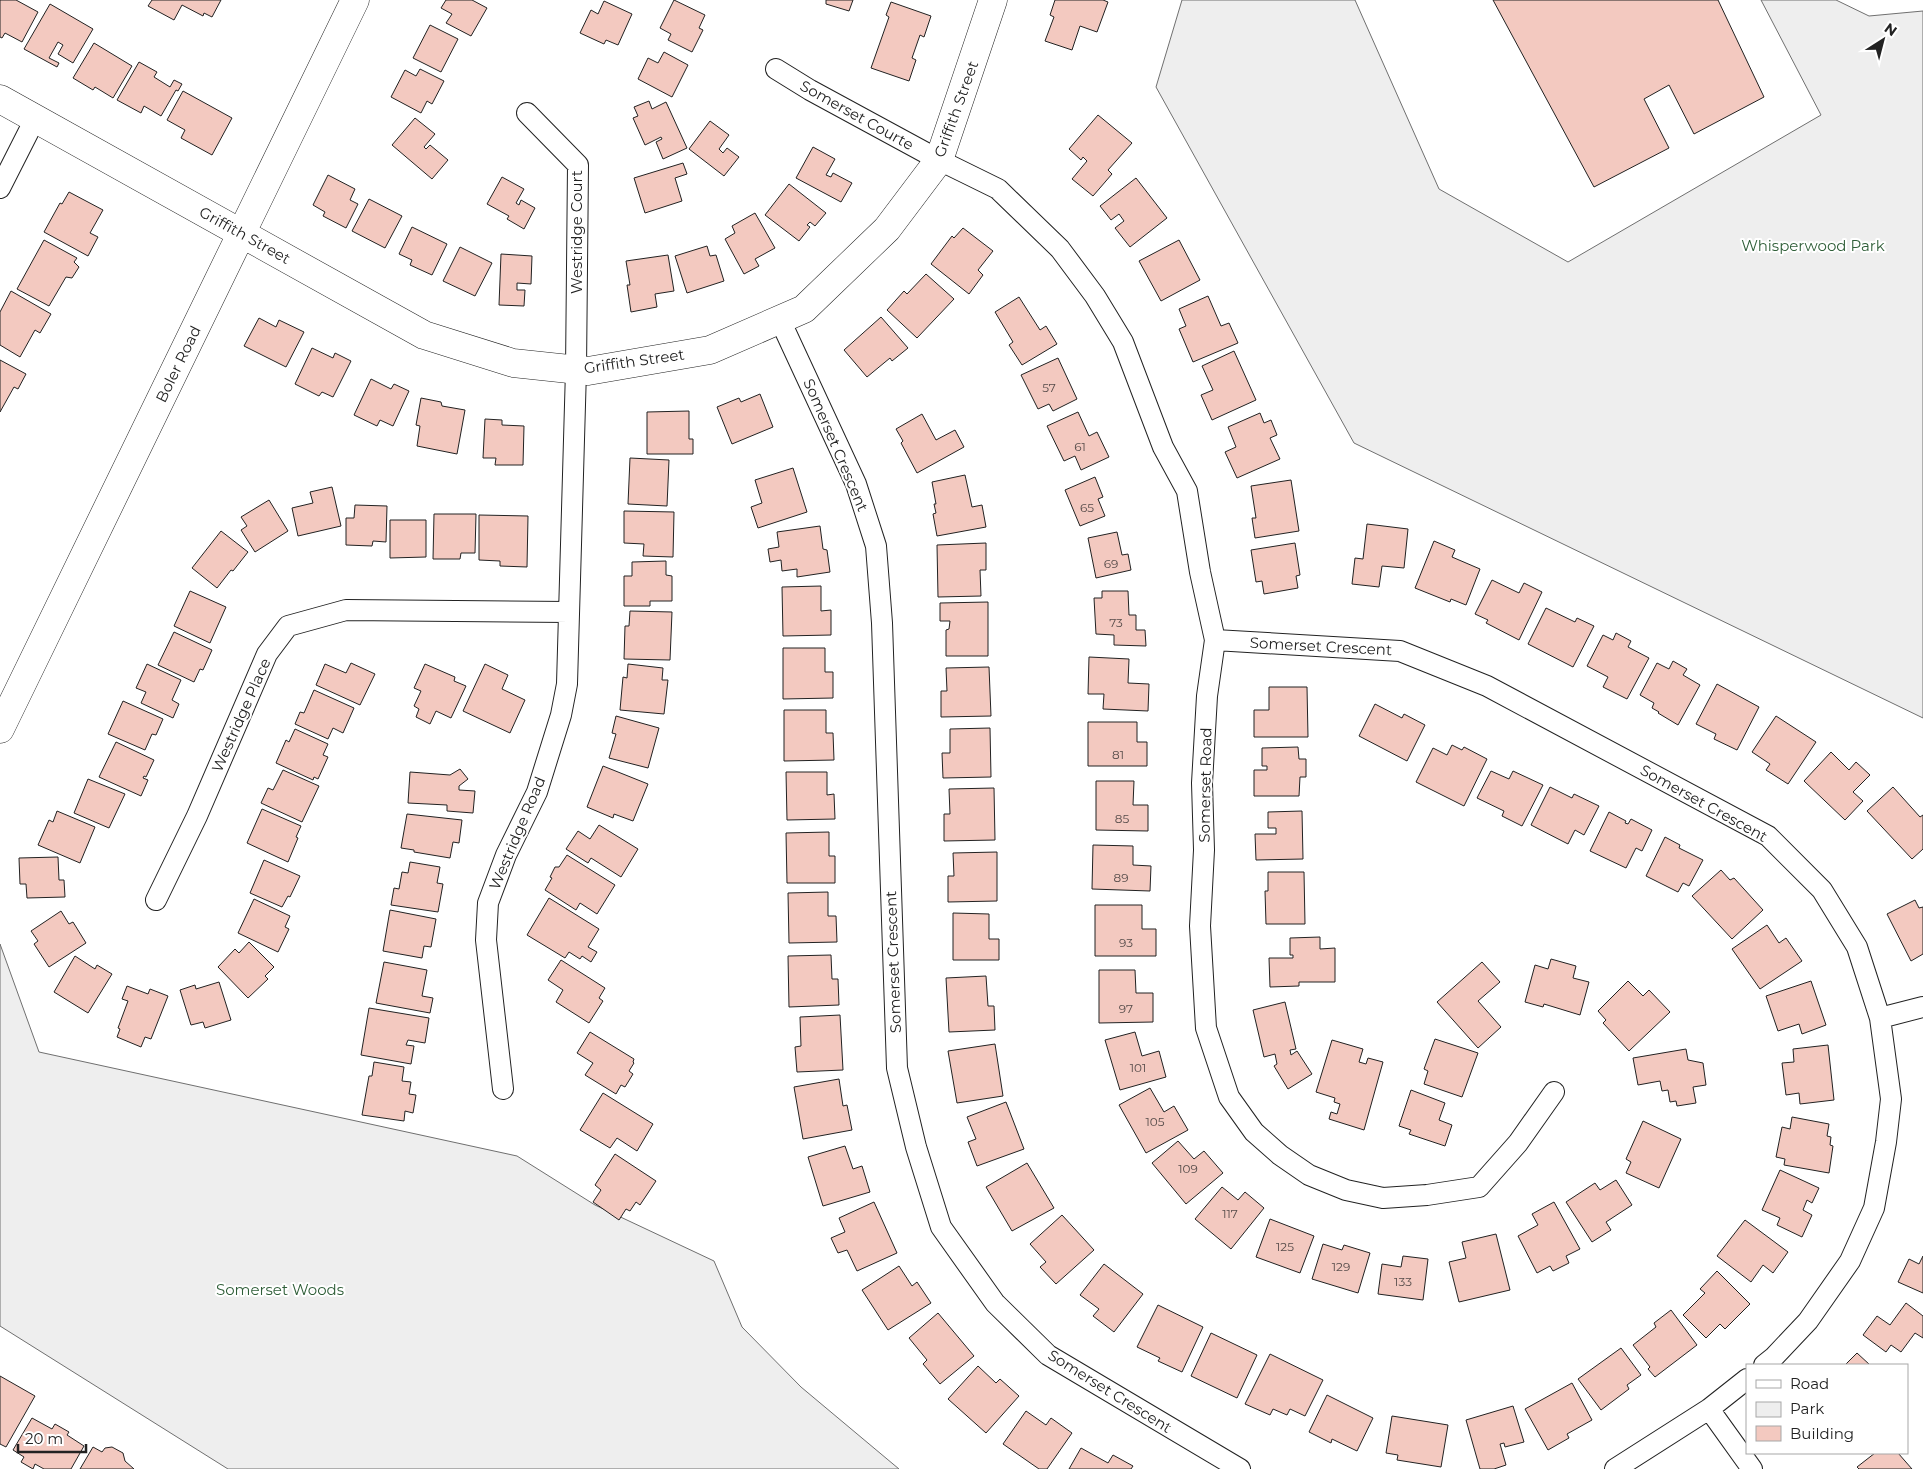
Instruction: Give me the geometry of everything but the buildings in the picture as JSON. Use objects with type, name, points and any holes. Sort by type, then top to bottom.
[{"type":"street","name":"Boler Road","points":[[0,729],[355,0]]},
{"type":"street","name":"Griffith Street","points":[[0,99],[424,336],[514,363],[588,371],[710,350],[804,310],[887,229],[939,160],[993,0]]},
{"type":"street","name":"Somerset Courte","points":[[776,69],[810,90],[939,160]]},
{"type":"street","name":"Westridge Court","points":[[527,113],[578,166],[576,370]]},
{"type":"street","points":[[0,188],[35,119]]},
{"type":"street","name":"Somerset Road","points":[[939,160],[998,189],[1060,249],[1095,296],[1123,342],[1163,446],[1187,491],[1200,572],[1215,640],[1207,696],[1202,783],[1204,850],[1200,926],[1206,1028],[1229,1098],[1254,1132],[1280,1155],[1309,1175],[1346,1190],[1383,1198],[1427,1195],[1479,1187],[1518,1143],[1554,1092]]},
{"type":"street","name":"Somerset Crescent","points":[[780,320],[856,484],[876,546],[882,623],[897,1068],[916,1147],[941,1227],[995,1302],[1048,1355],[1240,1469]]},
{"type":"street","name":"Westridge Road","points":[[503,1089],[486,940],[488,903],[506,854],[537,792],[561,715],[567,684],[576,370]]},
{"type":"street","name":"Westridge Place","points":[[156,900],[197,816],[267,654],[288,626],[346,610],[569,612]]},
{"type":"street","name":"Somerset Crescent","points":[[1215,640],[1400,651],[1487,686],[1768,836],[1822,890],[1857,947],[1880,1018],[1891,1099],[1874,1208],[1850,1261],[1808,1321],[1765,1364]]},
{"type":"street","points":[[1880,1018],[1923,1007]]},
{"type":"street","points":[[1616,1469],[1709,1409],[1746,1380]]},
{"type":"street","points":[[1709,1409],[1752,1469]]},
{"type":"green space","name":"Whisperwood Park","points":[[1182,0],[1355,0],[1439,189],[1568,262],[1821,115],[1761,0],[1836,0],[1869,16],[1923,11],[1923,718],[1354,443],[1156,87]]},
{"type":"green space","name":"Somerset Woods","points":[[0,944],[39,1052],[517,1156],[595,1205],[714,1261],[742,1327],[801,1387],[899,1469],[228,1469],[0,1326]]}]
